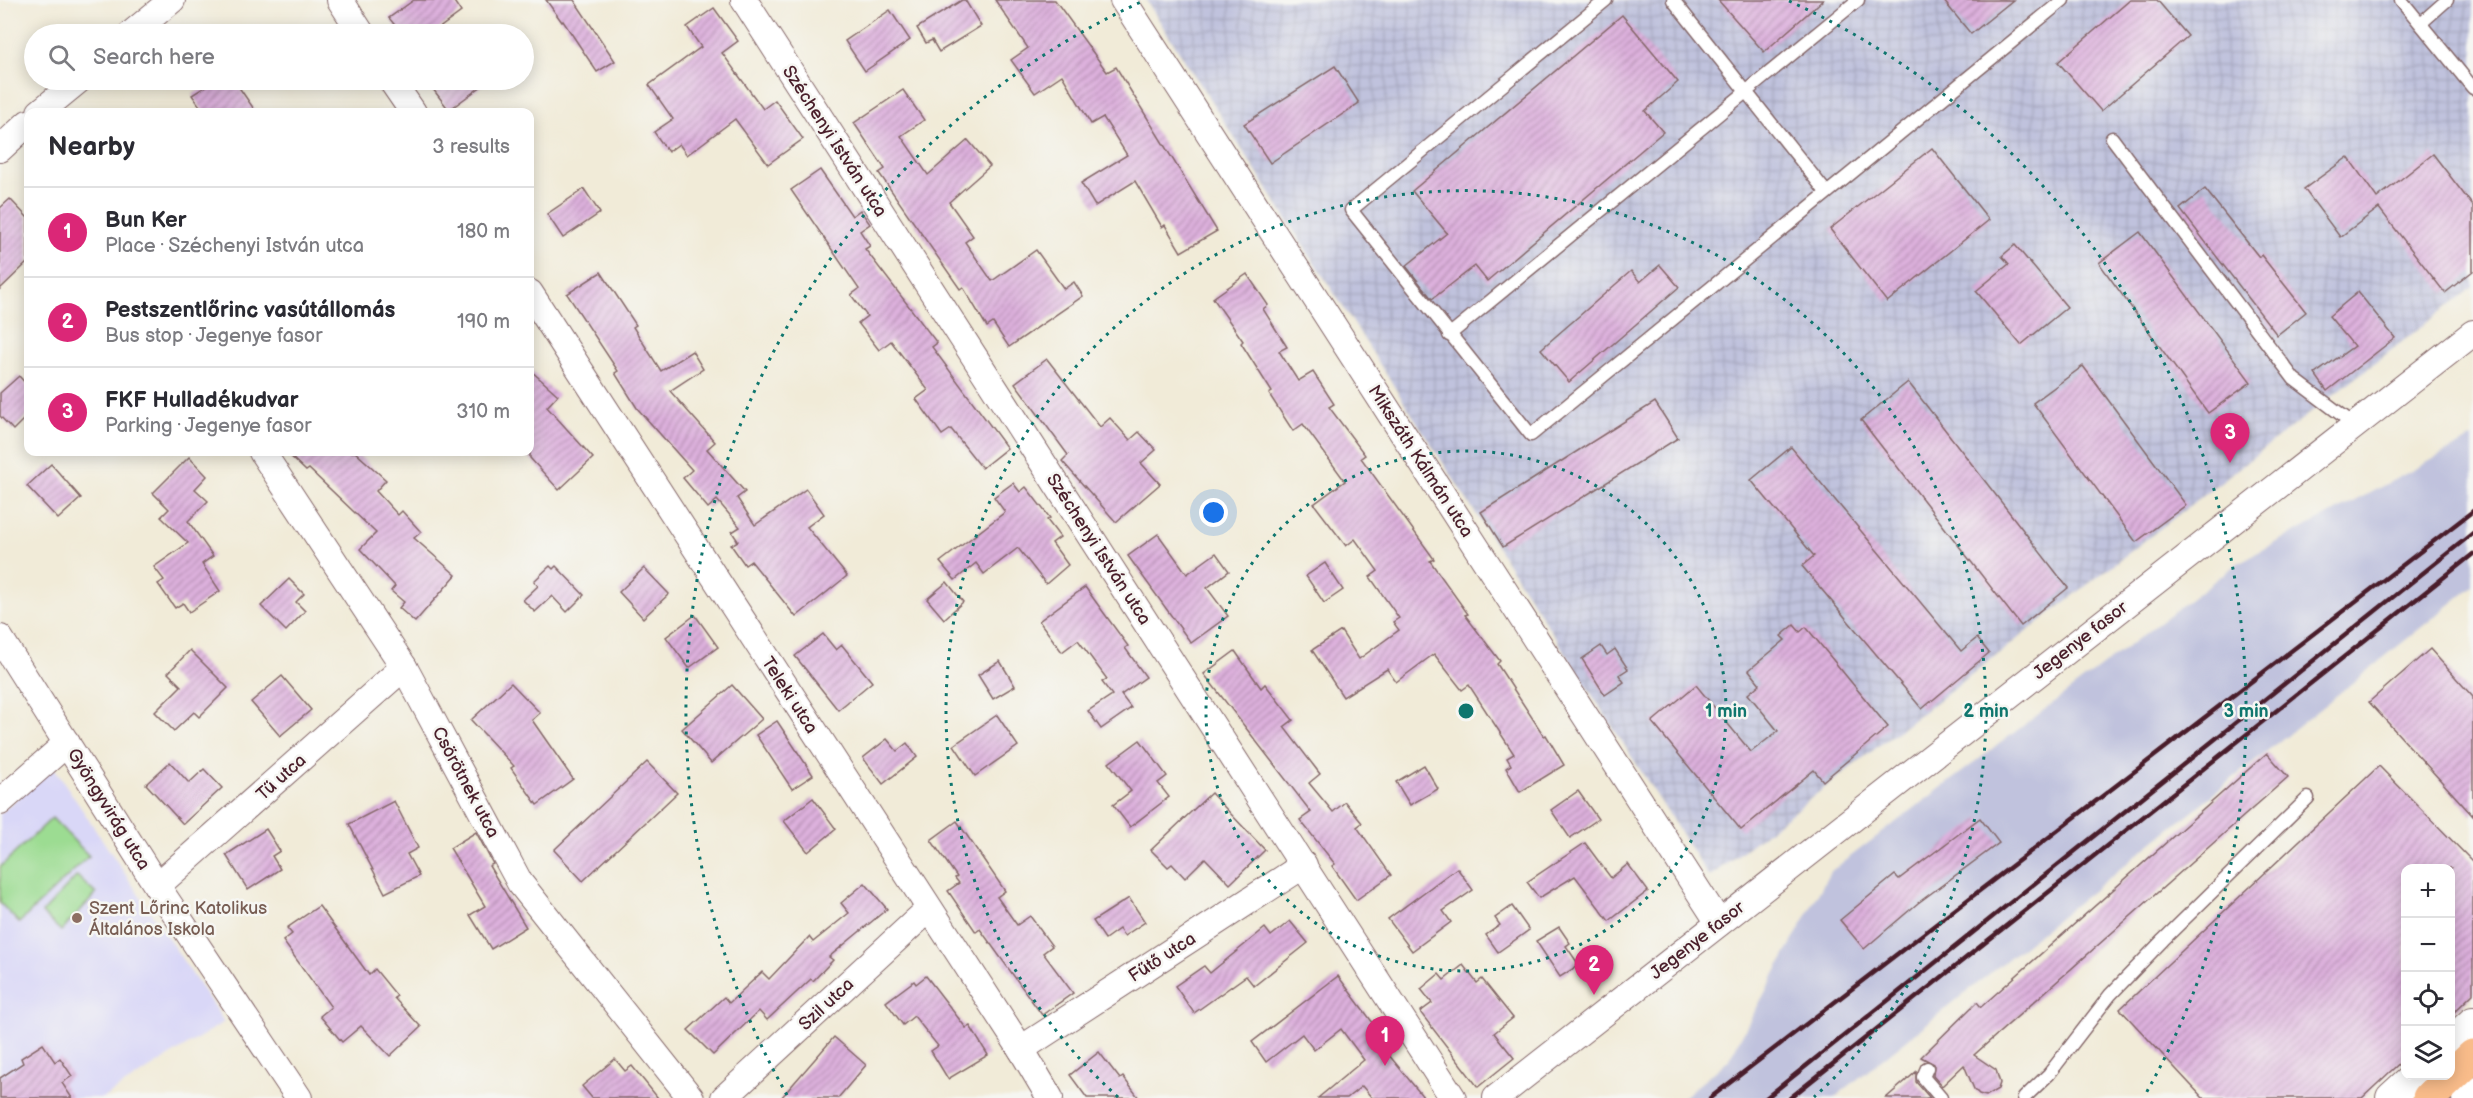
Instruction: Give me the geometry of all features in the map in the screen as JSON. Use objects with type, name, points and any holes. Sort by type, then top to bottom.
[{"type":"main road","points":[[2428,1098],[2473,1056]]},
{"type":"street","points":[[143,24],[172,0]]},
{"type":"street","points":[[340,0],[356,24]]},
{"type":"street","name":"Széchenyi István utca","points":[[744,0],[1453,1098]]},
{"type":"street","name":"Mikszáth Kálmán utca","points":[[1123,0],[1719,923]]},
{"type":"street","points":[[45,108],[67,90]]},
{"type":"street","points":[[398,90],[410,108]]},
{"type":"street","points":[[0,149],[24,127]]},
{"type":"street","name":"Teleki utca","points":[[534,299],[1021,1049],[1050,1098]]},
{"type":"street","name":"Jegenye fasor","points":[[1496,1098],[2473,333]]},
{"type":"street","name":"Csörötnek utca","points":[[265,456],[404,667],[520,883],[691,1098]]},
{"type":"street","name":"Gyöngyvirág utca","points":[[0,638],[158,886],[299,1098]]},
{"type":"street","name":"Tű utca","points":[[158,886],[404,667]]},
{"type":"street","points":[[0,802],[67,743]]},
{"type":"street","name":"Fűtő utca","points":[[1021,1049],[1304,865]]},
{"type":"street","name":"Szil utca","points":[[724,1098],[929,909]]},
{"type":"street","points":[[2455,1040],[2473,1023]]},
{"type":"street","points":[[2392,1098],[2412,1080]]},
{"type":"street","points":[[2468,1098],[2473,1093]]},
{"type":"lane","points":[[1606,0],[1351,210],[1531,435],[2063,0]]},
{"type":"lane","points":[[1673,0],[1826,192]]},
{"type":"lane","points":[[1449,335],[1858,0]]},
{"type":"lane","points":[[2402,0],[2473,88]]},
{"type":"lane","points":[[2421,23],[2447,0]]},
{"type":"lane","points":[[2112,138],[2294,380],[2355,425]]},
{"type":"lane","points":[[2024,1098],[2049,1074],[2118,987],[2308,798]]},
{"type":"lane","points":[[1927,1068],[1923,1077],[1941,1098]]},
{"type":"shaded area","points":[[1146,0],[2473,0],[2473,287],[1709,877]]},
{"type":"shaded area","points":[[2473,438],[2473,586],[1834,1098],[1682,1098],[1728,1061],[1830,872],[2238,563]]},
{"type":"shaded area","name":"Szent Lőrinc Katolikus Általános Iskola","points":[[53,766],[224,1022],[103,1098],[0,1098],[0,814]]},
{"type":"green space","points":[[52,818],[89,856],[19,923],[0,903],[0,867]]},
{"type":"green space","points":[[77,876],[96,894],[61,931],[42,913]]},
{"type":"building","points":[[414,0],[453,0],[461,12],[445,24],[394,24],[389,18]]},
{"type":"building","points":[[546,0],[574,0],[615,61],[597,72]]},
{"type":"building","points":[[965,0],[981,26],[939,52],[932,40],[926,43],[917,28]]},
{"type":"building","points":[[995,0],[1055,0],[1107,72],[1116,67],[1217,231],[1181,252],[1165,225],[1162,227],[1135,181],[1095,206],[1081,183],[1127,155],[1103,117],[1091,124],[1062,75],[1035,93],[1011,60],[1028,48]]},
{"type":"building","points":[[1718,0],[1823,0],[1764,52]]},
{"type":"building","points":[[1943,0],[2013,0],[1971,34]]},
{"type":"building","points":[[2130,0],[2157,0],[2188,36],[2101,111],[2058,62]]},
{"type":"building","points":[[714,8],[738,41],[722,53],[763,109],[775,100],[803,139],[768,164],[735,119],[687,155],[679,144],[668,152],[654,132],[673,119],[649,85],[701,47],[687,27]]},
{"type":"building","points":[[890,10],[910,40],[865,71],[845,41]]},
{"type":"building","points":[[1622,15],[1678,82],[1645,111],[1663,132],[1487,281],[1475,266],[1432,299],[1406,266],[1447,233],[1412,191]]},
{"type":"building","points":[[1335,66],[1359,103],[1270,163],[1244,124]]},
{"type":"building","points":[[200,90],[241,90],[253,108],[201,108],[192,95]]},
{"type":"building","points":[[434,90],[476,90],[452,108],[447,108]]},
{"type":"building","points":[[903,90],[924,120],[901,136],[928,175],[968,140],[990,166],[949,202],[973,236],[965,242],[992,281],[1036,250],[1064,289],[1074,282],[1083,296],[1009,347],[993,323],[987,327],[963,287],[960,289],[879,173],[885,169],[854,123]]},
{"type":"building","points":[[1932,148],[1989,220],[1887,302],[1830,229]]},
{"type":"building","points":[[2433,154],[2473,206],[2473,271],[2445,293],[2379,208],[2340,237],[2304,189],[2348,157],[2377,198]]},
{"type":"building","points":[[820,170],[852,216],[860,210],[870,224],[860,231],[870,246],[865,249],[937,343],[932,347],[1007,448],[982,468],[951,429],[942,435],[916,399],[928,390],[891,341],[879,350],[858,323],[867,316],[851,295],[859,289],[791,190]]},
{"type":"building","points":[[584,189],[600,213],[563,238],[547,214]]},
{"type":"building","points":[[2205,189],[2306,312],[2277,335],[2180,209]]},
{"type":"building","points":[[10,199],[24,214],[24,266],[0,289],[0,208]]},
{"type":"building","points":[[2140,232],[2251,382],[2208,413],[2099,263]]},
{"type":"building","points":[[2015,245],[2067,307],[2021,345],[1976,291],[2009,264],[2002,256]]},
{"type":"building","points":[[1660,265],[1679,287],[1569,382],[1541,349],[1631,271],[1640,282]]},
{"type":"building","points":[[601,272],[636,325],[633,327],[661,371],[692,351],[703,369],[670,391],[715,442],[707,449],[745,492],[737,498],[755,525],[806,489],[824,514],[807,527],[847,576],[796,617],[751,561],[745,565],[731,545],[738,541],[732,532],[740,527],[717,500],[708,508],[683,478],[692,470],[637,408],[615,373],[618,371],[567,294]]},
{"type":"building","points":[[1247,274],[1268,305],[1263,309],[1287,347],[1279,351],[1298,381],[1313,372],[1334,404],[1329,407],[1365,455],[1361,458],[1434,559],[1430,561],[1468,614],[1465,615],[1500,661],[1497,664],[1564,765],[1520,792],[1506,768],[1511,765],[1507,758],[1514,754],[1469,685],[1462,690],[1434,654],[1396,682],[1387,669],[1343,697],[1312,650],[1341,631],[1359,659],[1399,630],[1393,622],[1399,618],[1370,577],[1378,571],[1355,539],[1346,546],[1314,504],[1345,481],[1303,424],[1293,431],[1269,394],[1272,392],[1241,343],[1243,341],[1213,298]]},
{"type":"building","points":[[2358,292],[2395,338],[2327,391],[2315,374],[2354,346],[2329,316]]},
{"type":"building","points":[[1047,359],[1100,427],[1110,418],[1130,440],[1139,432],[1156,450],[1141,463],[1160,484],[1116,522],[1062,461],[1068,455],[1015,383]]},
{"type":"building","points":[[2083,366],[2186,505],[2136,542],[2033,403]]},
{"type":"building","points":[[534,374],[558,395],[547,407],[593,458],[559,490],[530,458],[534,456]]},
{"type":"building","points":[[19,376],[24,382],[24,419],[13,430],[0,416],[0,393]]},
{"type":"building","points":[[1908,382],[2068,588],[2021,626],[1861,420]]},
{"type":"building","points":[[1655,402],[1678,438],[1503,547],[1481,512]]},
{"type":"building","points":[[1791,447],[1961,651],[1977,638],[1989,653],[1922,709],[1802,566],[1814,556],[1751,480]]},
{"type":"building","points":[[290,456],[359,456],[386,480],[376,491],[398,515],[402,511],[421,532],[414,538],[456,575],[415,622],[399,608],[404,602],[391,591],[395,586],[360,549],[376,533],[309,469],[306,471]]},
{"type":"building","points":[[189,457],[207,476],[195,489],[208,501],[188,521],[213,556],[202,564],[220,591],[189,612],[183,603],[175,608],[158,584],[164,580],[154,567],[188,543],[161,517],[169,509],[153,493]]},
{"type":"building","points":[[51,464],[81,498],[58,519],[27,486]]},
{"type":"building","points":[[1013,483],[1020,492],[1026,487],[1050,518],[1047,520],[1060,537],[1052,543],[1068,565],[1046,584],[1018,548],[984,574],[976,563],[955,580],[940,562],[1005,512],[994,497]]},
{"type":"building","points":[[1158,534],[1187,574],[1216,553],[1229,571],[1207,588],[1228,616],[1191,643],[1128,556]]},
{"type":"building","points":[[1325,563],[1343,590],[1324,603],[1306,576]]},
{"type":"building","points":[[550,566],[553,569],[556,566],[584,595],[567,612],[552,596],[535,612],[523,600],[538,586],[534,581]]},
{"type":"building","points":[[644,568],[669,594],[643,618],[619,592]]},
{"type":"building","points":[[289,579],[304,594],[296,602],[305,611],[286,631],[261,606]]},
{"type":"building","points":[[947,582],[963,602],[944,619],[927,599]]},
{"type":"building","points":[[1085,587],[1128,646],[1125,648],[1146,677],[1121,695],[1131,708],[1101,729],[1088,711],[1112,695],[1102,682],[1107,679],[1078,640],[1062,652],[1039,621]]},
{"type":"building","points":[[695,615],[718,647],[689,668],[666,637]]},
{"type":"building","points":[[1794,625],[1800,632],[1806,627],[1888,727],[1823,781],[1814,770],[1741,830],[1652,722],[1696,685],[1751,752],[1778,731],[1748,694],[1760,684],[1749,670],[1785,640],[1781,636]]},
{"type":"building","points":[[823,634],[836,650],[842,645],[872,682],[838,710],[795,656]]},
{"type":"building","points":[[1601,646],[1607,655],[1615,649],[1628,669],[1619,675],[1624,682],[1605,695],[1582,659]]},
{"type":"building","points":[[2430,649],[2473,697],[2473,816],[2369,702]]},
{"type":"building","points":[[190,650],[228,688],[199,717],[194,712],[174,731],[155,712],[181,686],[168,673]]},
{"type":"building","points":[[1235,651],[1261,688],[1265,684],[1293,720],[1284,727],[1320,774],[1309,783],[1333,812],[1345,802],[1362,823],[1357,827],[1391,875],[1356,900],[1332,866],[1335,864],[1300,820],[1311,812],[1204,674]]},
{"type":"building","points":[[1000,661],[1015,686],[993,699],[978,675]]},
{"type":"building","points":[[282,676],[311,710],[280,736],[251,702]]},
{"type":"building","points":[[511,683],[540,713],[532,720],[573,779],[537,805],[511,768],[514,766],[471,720]]},
{"type":"building","points":[[732,685],[762,719],[711,763],[682,729]]},
{"type":"building","points":[[997,715],[1018,746],[975,776],[954,745]]},
{"type":"building","points":[[777,721],[813,775],[792,789],[756,735]]},
{"type":"building","points":[[887,739],[897,751],[907,743],[917,757],[883,784],[863,758]]},
{"type":"building","points":[[1140,740],[1167,776],[1158,783],[1169,797],[1130,827],[1113,805],[1131,791],[1109,763]]},
{"type":"building","points":[[2267,753],[2288,777],[1974,1055],[1996,1070],[2000,1083],[1998,1089],[1986,1096],[1979,1094],[1974,1089],[1964,1065],[1942,1086],[1933,1076],[1934,1064],[1921,1057],[1977,1002],[1981,1007]]},
{"type":"building","points":[[170,762],[189,783],[204,769],[222,788],[183,824],[146,784]]},
{"type":"building","points":[[647,762],[677,793],[583,881],[554,850]]},
{"type":"building","points":[[1424,765],[1438,789],[1410,805],[1396,782]]},
{"type":"building","points":[[2379,766],[2473,862],[2473,994],[2455,1011],[2455,864],[2401,864],[2401,1062],[2362,1098],[2203,1098],[2120,1009]]},
{"type":"building","points":[[1578,791],[1598,819],[1570,838],[1551,810]]},
{"type":"building","points":[[1211,793],[1265,850],[1230,884],[1205,858],[1185,878],[1172,864],[1168,867],[1151,850]]},
{"type":"building","points":[[813,798],[836,829],[808,852],[784,821]]},
{"type":"building","points":[[394,801],[418,848],[407,854],[419,876],[385,893],[349,824]]},
{"type":"building","points":[[1980,818],[1999,843],[1918,903],[1864,949],[1840,920],[1895,875],[1899,879]]},
{"type":"building","points":[[957,821],[1005,891],[997,897],[1017,925],[1030,916],[1052,946],[1043,953],[1073,993],[1042,1015],[980,929],[976,932],[948,891],[959,883],[955,878],[957,877],[931,840]]},
{"type":"building","points":[[266,829],[280,851],[272,856],[280,869],[248,890],[226,855]]},
{"type":"building","points":[[476,832],[493,864],[489,866],[526,927],[491,949],[470,915],[485,906],[450,848]]},
{"type":"building","points":[[1585,843],[1611,878],[1628,864],[1648,891],[1609,921],[1575,876],[1539,898],[1527,882]]},
{"type":"building","points":[[1457,868],[1473,890],[1443,911],[1451,922],[1412,951],[1388,919]]},
{"type":"building","points":[[865,883],[887,909],[829,957],[833,960],[813,981],[811,979],[767,1020],[759,1011],[713,1055],[688,1030],[724,997],[729,1003],[762,972],[769,979],[809,937],[813,942],[849,913],[841,903]]},
{"type":"building","points":[[1129,898],[1145,922],[1124,936],[1119,929],[1105,939],[1093,921]]},
{"type":"building","points":[[319,906],[369,975],[375,969],[397,996],[394,998],[421,1027],[390,1056],[361,1026],[342,1042],[320,1016],[331,1007],[283,941],[292,934],[287,928]]},
{"type":"building","points":[[1512,906],[1529,930],[1498,952],[1486,935],[1500,925],[1495,918]]},
{"type":"building","points":[[1290,921],[1308,943],[1254,986],[1246,976],[1194,1013],[1175,986],[1204,966],[1210,973],[1265,928],[1271,936]]},
{"type":"building","points":[[1559,927],[1570,943],[1566,946],[1579,965],[1560,977],[1536,941]]},
{"type":"building","points":[[1463,965],[1477,983],[1482,979],[1513,1018],[1494,1033],[1514,1058],[1478,1087],[1420,1012],[1432,1003],[1421,989],[1439,974],[1444,980]]},
{"type":"building","points":[[926,976],[966,1028],[970,1026],[988,1055],[948,1079],[931,1051],[938,1046],[914,1016],[903,1025],[886,1002],[914,981],[916,984]]},
{"type":"building","points":[[1338,976],[1385,1039],[1379,1043],[1424,1098],[1372,1098],[1362,1086],[1347,1098],[1318,1098],[1364,1060],[1341,1029],[1314,1050],[1302,1034],[1266,1062],[1252,1042]]},
{"type":"building","points":[[834,1037],[866,1065],[838,1098],[781,1098]]},
{"type":"building","points":[[43,1044],[55,1062],[60,1058],[72,1076],[62,1083],[72,1098],[0,1098],[0,1078],[23,1063],[21,1058]]},
{"type":"building","points":[[1099,1052],[1120,1079],[1123,1077],[1139,1098],[1087,1098],[1070,1075]]},
{"type":"building","points":[[615,1059],[625,1071],[632,1066],[658,1098],[592,1098],[582,1086]]},
{"type":"building","points":[[1916,1072],[1916,1082],[1930,1098],[1886,1098]]},
{"type":"railway","points":[[1710,1098],[2473,511]]},
{"type":"railway","points":[[1766,1098],[2473,533]]},
{"type":"railway","points":[[1790,1098],[2473,554]]},
{"type":"place","name":"FKF Hulladékudvar","points":[[2230,463]]},
{"type":"place","name":"Szent Lőrinc Katolikus Általános Iskola","points":[[77,918]]},
{"type":"place","name":"Pestszentlőrinc vasútállomás","points":[[1594,995]]},
{"type":"place","name":"Bun Ker","points":[[1385,1066]]}]
